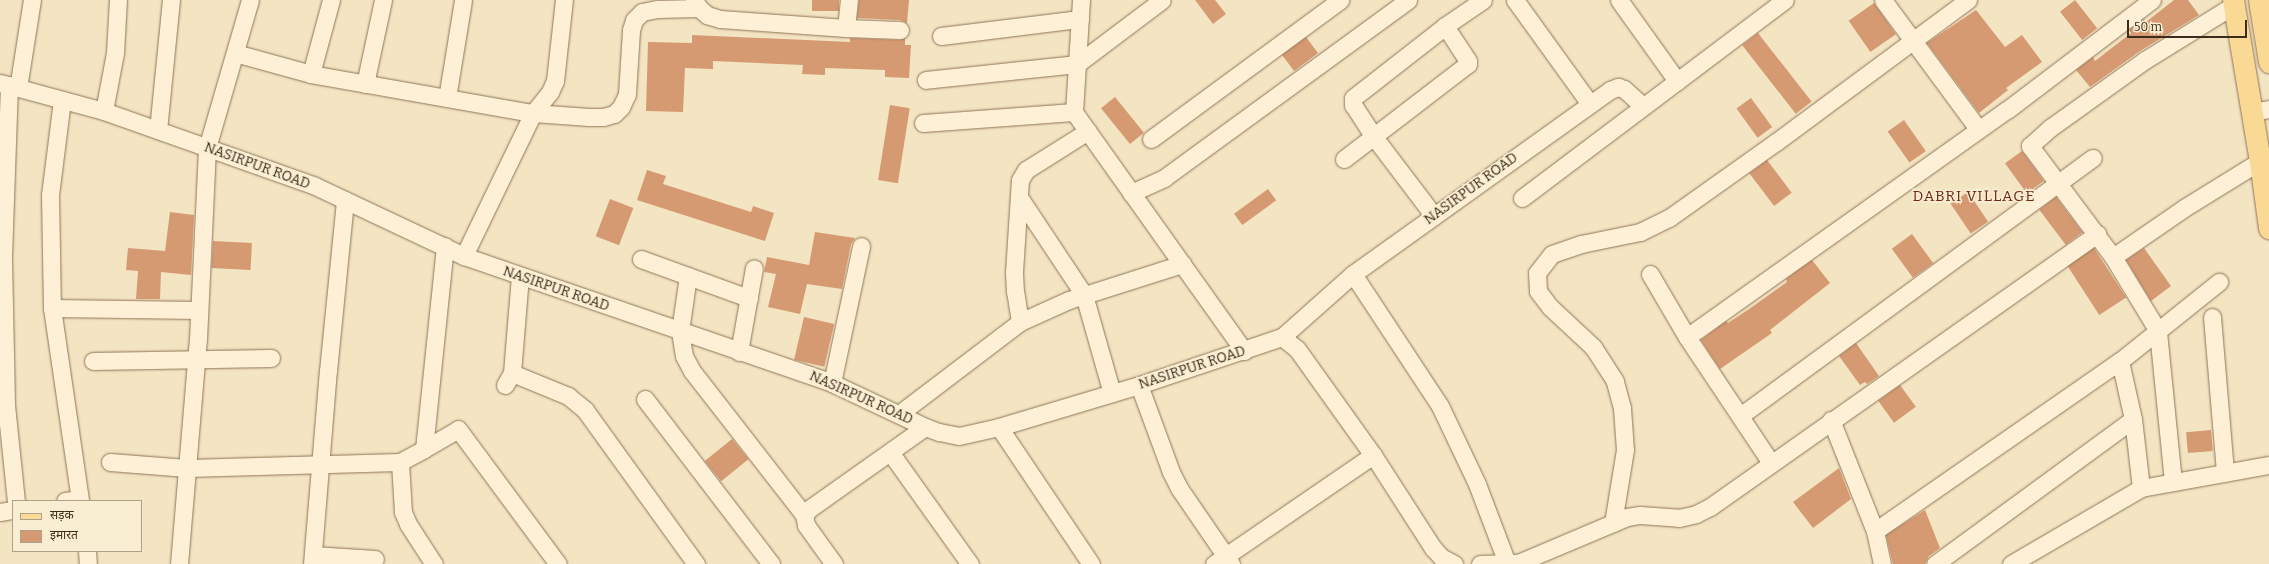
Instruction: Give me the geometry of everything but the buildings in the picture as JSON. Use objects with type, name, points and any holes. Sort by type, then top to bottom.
[{"type":"main road","points":[[2259,0],[2269,62]]},
{"type":"main road","points":[[2233,2],[2260,111],[2260,161],[2269,228]]},
{"type":"street","points":[[16,500],[2,355],[3,260],[9,85],[32,0]]},
{"type":"street","points":[[104,111],[115,53],[118,0]]},
{"type":"street","points":[[158,130],[171,0]]},
{"type":"street","points":[[179,564],[196,358],[207,148],[250,0]]},
{"type":"street","points":[[311,74],[331,0]]},
{"type":"street","points":[[365,84],[383,0]]},
{"type":"street","points":[[447,98],[464,0]]},
{"type":"street","points":[[464,256],[533,113],[550,92],[555,82],[564,0]]},
{"type":"street","points":[[846,28],[849,0]]},
{"type":"street","points":[[1081,0],[1074,112],[1244,351]]},
{"type":"street","points":[[926,80],[1077,64],[1162,0]]},
{"type":"street","points":[[1151,138],[1340,0]]},
{"type":"street","points":[[1131,193],[1164,178],[1408,0]]},
{"type":"street","points":[[1434,216],[1374,137],[1353,105],[1353,98],[1445,26],[1482,0]]},
{"type":"street","points":[[1515,0],[1590,104]]},
{"type":"street","points":[[1619,0],[1677,81]]},
{"type":"street","points":[[1522,198],[1642,105],[1677,81],[1786,0]]},
{"type":"street","points":[[1883,0],[1978,129]]},
{"type":"street","points":[[1613,523],[1624,450],[1622,408],[1616,381],[1593,347],[1550,307],[1538,291],[1537,273],[1552,254],[1581,244],[1640,232],[1655,226],[1776,142],[1913,39],[1968,0]]},
{"type":"street","points":[[1687,337],[1978,129],[2007,110],[2152,0]]},
{"type":"street","points":[[2173,482],[2158,331],[2113,257],[2059,183],[2032,151],[2030,146],[2050,128],[2145,60],[2233,2]]},
{"type":"street","points":[[235,53],[311,74],[365,84],[533,113],[603,117],[614,114],[621,108],[626,94],[631,30],[634,20],[642,12],[696,4],[707,15],[720,19],[846,28],[900,30]]},
{"type":"street","points":[[941,36],[1080,19]]},
{"type":"street","points":[[1344,159],[1468,64],[1468,61],[1445,26]]},
{"type":"street","name":"NASIRPUR ROAD","points":[[9,85],[104,111],[313,186],[464,256],[832,383],[925,427],[939,432],[959,436],[999,427],[1139,385],[1282,337],[1352,274],[1590,104],[1618,87],[1624,89],[1642,105]]},
{"type":"street","points":[[62,100],[50,195],[52,308],[75,500]]},
{"type":"street","points":[[923,123],[1074,112]]},
{"type":"street","points":[[1020,322],[1015,292],[1014,272],[1020,180],[1026,170],[1088,131]]},
{"type":"street","points":[[1740,416],[2093,158]]},
{"type":"street","points":[[2113,257],[2184,208],[2260,161]]},
{"type":"street","points":[[1019,197],[1084,295],[1112,393]]},
{"type":"street","points":[[346,200],[320,464],[313,560],[375,559]]},
{"type":"street","points":[[1480,564],[1514,563],[1613,523],[1640,515],[1678,518],[1696,514],[1710,507],[1831,420],[2097,234]]},
{"type":"street","points":[[424,449],[445,246]]},
{"type":"street","points":[[832,383],[861,246]]},
{"type":"street","points":[[641,259],[749,298]]},
{"type":"street","points":[[899,414],[1020,322],[1084,295],[1182,264]]},
{"type":"street","points":[[739,352],[754,268]]},
{"type":"street","points":[[1352,274],[1440,406],[1514,563]]},
{"type":"street","points":[[1650,274],[1687,337],[1771,463]]},
{"type":"street","points":[[520,276],[508,379],[568,396],[585,410],[696,564]]},
{"type":"street","points":[[688,276],[680,331],[684,356],[692,371],[804,515],[806,525],[834,564]]},
{"type":"street","points":[[1875,531],[2120,362],[2219,282]]},
{"type":"street","points":[[52,308],[199,310]]},
{"type":"street","points":[[2212,317],[2225,472]]},
{"type":"street","points":[[1282,337],[1297,348],[1373,455],[1433,548],[1441,557],[1454,564]]},
{"type":"street","points":[[93,361],[196,358],[272,358]]},
{"type":"street","points":[[2120,362],[2133,419],[2141,488]]},
{"type":"street","points":[[1139,385],[1171,472],[1179,488],[1224,561],[1373,455]]},
{"type":"street","points":[[645,399],[771,564]]},
{"type":"street","points":[[1935,564],[2133,419]]},
{"type":"street","points":[[1831,420],[1875,531],[1882,564]]},
{"type":"street","points":[[804,515],[809,509],[925,427]]},
{"type":"street","points":[[999,427],[1091,564]]},
{"type":"street","points":[[110,462],[187,468],[400,462],[458,429],[558,564]]},
{"type":"street","points":[[890,452],[970,564]]},
{"type":"street","points":[[400,462],[403,512],[408,524],[429,561]]},
{"type":"street","points":[[2011,564],[2141,488],[2225,472],[2269,466]]},
{"type":"street","points":[[0,512],[12,510]]},
{"type":"street","points":[[86,552],[88,564]]},
{"type":"district","name":"DABRI VILLAGE","points":[[1974,197]]}]
